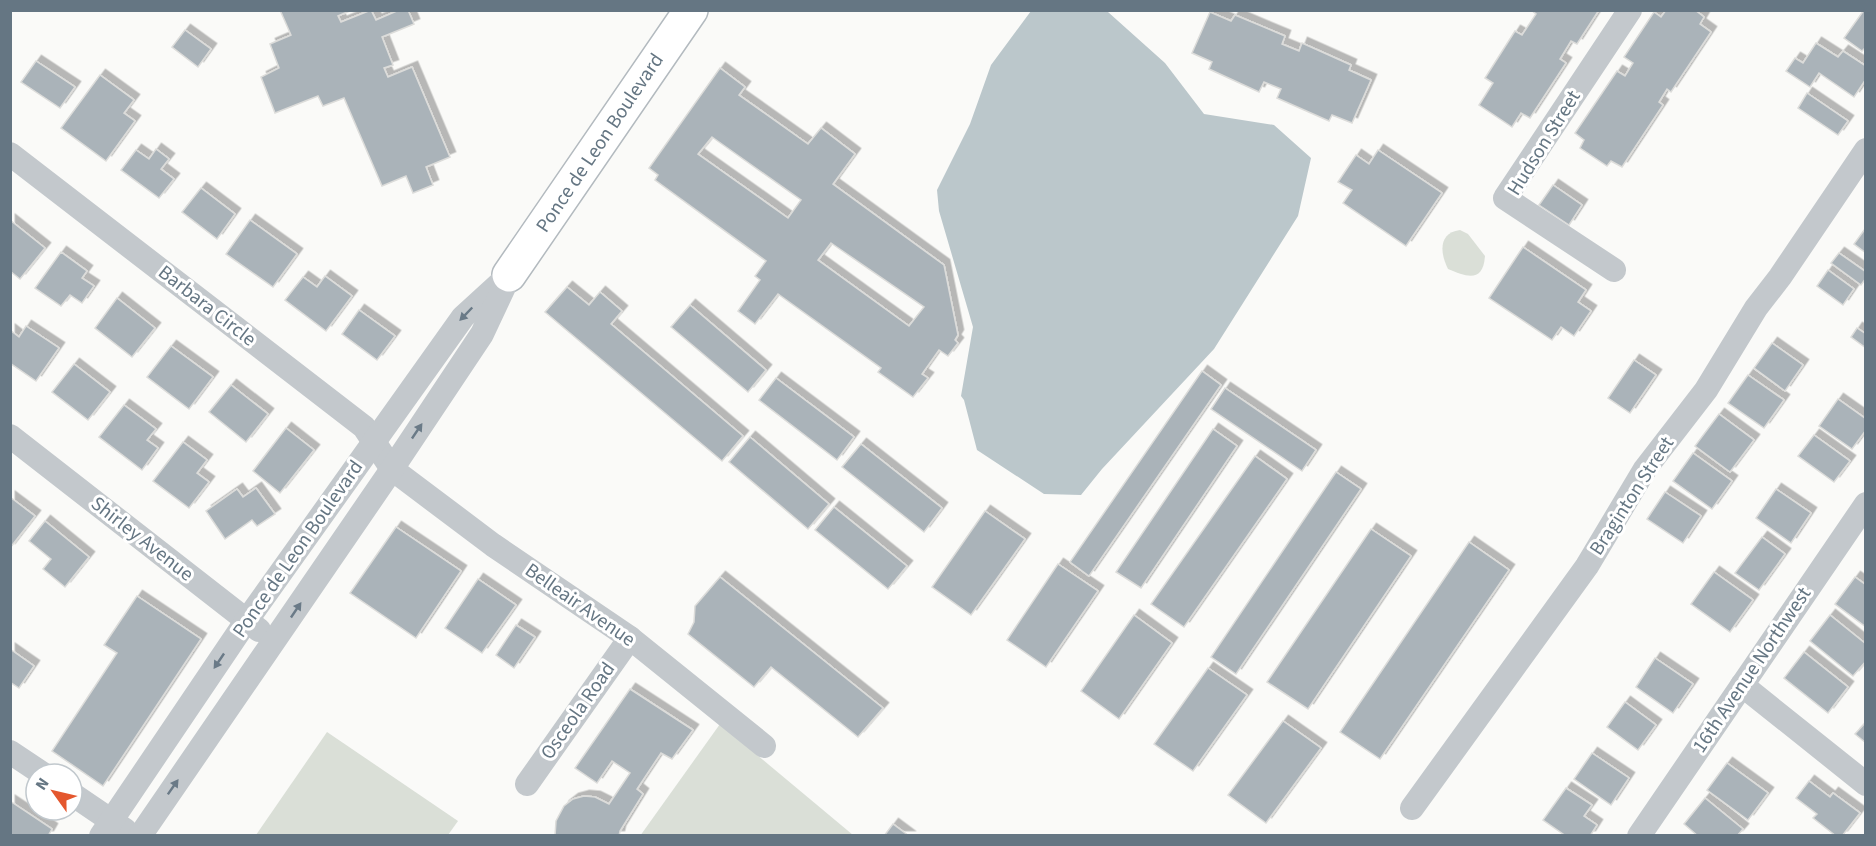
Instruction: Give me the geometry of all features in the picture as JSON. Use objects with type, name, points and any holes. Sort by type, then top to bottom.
[{"type":"street","name":"Ponce de Leon Boulevard","points":[[140,836],[392,469],[482,334],[509,275],[691,10]]},
{"type":"street","name":"Hudson Street","points":[[1614,270],[1505,198],[1630,10]]},
{"type":"street","name":"Braginton Street","points":[[1412,808],[1587,566],[1645,469],[1707,390],[1756,308],[1780,277],[1866,150]]},
{"type":"street","name":"Barbara Circle","points":[[10,154],[364,427],[392,469]]},
{"type":"street","name":"Ponce de Leon Boulevard","points":[[106,828],[247,620],[463,316],[509,275]]},
{"type":"street","name":"Shirley Avenue","points":[[10,436],[274,642]]},
{"type":"street","name":"Belleair Avenue","points":[[392,469],[493,545],[630,638],[764,746]]},
{"type":"street","name":"16th Avenue Northwest","points":[[1639,836],[1866,504]]},
{"type":"street","name":"Osceola Road","points":[[527,784],[630,638]]},
{"type":"street","points":[[1742,686],[1866,784]]},
{"type":"street","points":[[10,752],[25,762]]},
{"type":"street","points":[[84,806],[106,828],[133,836]]},
{"type":"shaded area","points":[[1093,10],[1108,12],[1165,63],[1204,114],[1274,125],[1311,158],[1298,216],[1214,349],[1102,469],[1081,495],[1044,494],[977,450],[961,396],[973,327],[939,211],[937,190],[970,124],[991,65],[1031,11]]},
{"type":"shaded area","points":[[1460,230],[1468,234],[1485,256],[1481,271],[1473,276],[1448,269],[1443,257],[1444,239]]},
{"type":"shaded area","points":[[720,724],[853,835],[640,836]]},
{"type":"shaded area","points":[[327,732],[458,821],[448,835],[256,835]]},
{"type":"building","points":[[280,10],[352,10],[338,16],[341,22],[371,10],[376,20],[399,10],[408,10],[414,24],[382,37],[393,65],[384,68],[388,77],[412,67],[450,157],[426,167],[433,185],[413,193],[406,176],[382,186],[344,98],[323,106],[318,96],[275,113],[261,77],[279,68],[270,44],[291,35]]},
{"type":"building","points":[[1531,10],[1599,10],[1577,44],[1571,41],[1560,59],[1566,63],[1530,118],[1521,113],[1512,127],[1479,105],[1493,83],[1485,78],[1515,31],[1522,35],[1536,14]]},
{"type":"building","points":[[1666,10],[1695,10],[1704,17],[1700,24],[1711,32],[1671,92],[1667,89],[1659,102],[1663,105],[1622,167],[1611,161],[1607,166],[1580,148],[1584,140],[1575,133],[1617,71],[1625,76],[1633,63],[1624,57],[1654,12],[1661,17]]},
{"type":"building","points":[[1866,10],[1866,47],[1862,51],[1844,38]]},
{"type":"building","points":[[1210,12],[1231,21],[1235,15],[1285,36],[1282,44],[1299,51],[1302,43],[1351,65],[1349,70],[1371,80],[1352,123],[1332,115],[1329,121],[1277,98],[1281,89],[1264,82],[1259,92],[1209,69],[1212,62],[1192,53]]},
{"type":"building","points":[[185,30],[211,49],[198,67],[172,47]]},
{"type":"building","points":[[1816,43],[1838,57],[1843,51],[1866,66],[1866,79],[1854,97],[1819,73],[1810,87],[1786,71],[1795,58],[1803,63]]},
{"type":"building","points":[[36,61],[75,87],[60,108],[21,82]]},
{"type":"building","points":[[720,68],[745,87],[739,95],[808,144],[821,128],[855,154],[833,184],[944,265],[958,335],[955,340],[958,343],[948,356],[939,350],[922,374],[928,378],[913,397],[878,372],[881,368],[778,294],[755,324],[738,311],[760,280],[755,276],[766,261],[655,180],[658,175],[649,168]],"holes":[[[712,137],[801,200],[788,218],[698,154]],[[831,243],[924,307],[909,326],[818,260]]]},
{"type":"building","points":[[100,75],[134,100],[124,113],[135,121],[106,161],[61,128]]},
{"type":"building","points":[[1807,93],[1848,121],[1838,135],[1798,108]]},
{"type":"building","points":[[156,149],[169,159],[161,169],[174,179],[159,198],[121,170],[136,150],[149,159]]},
{"type":"building","points":[[1378,150],[1442,193],[1406,246],[1343,203],[1352,190],[1338,182],[1356,155],[1369,164]]},
{"type":"building","points":[[1553,185],[1582,205],[1569,225],[1539,205]]},
{"type":"building","points":[[201,188],[235,214],[217,239],[182,212]]},
{"type":"building","points":[[10,220],[45,248],[20,279],[10,271]]},
{"type":"building","points":[[250,220],[297,254],[273,287],[226,254]]},
{"type":"building","points":[[1866,230],[1866,253],[1854,244]]},
{"type":"building","points":[[1523,247],[1586,290],[1578,302],[1591,311],[1574,336],[1561,327],[1552,340],[1489,298]]},
{"type":"building","points":[[61,252],[87,271],[82,278],[94,286],[82,303],[70,295],[61,306],[35,288]]},
{"type":"building","points":[[1839,253],[1866,272],[1866,278],[1861,285],[1831,263]]},
{"type":"building","points":[[1828,270],[1854,289],[1843,305],[1817,286]]},
{"type":"building","points":[[325,276],[352,296],[326,331],[285,300],[303,277],[317,287]]},
{"type":"building","points":[[567,287],[589,305],[600,292],[622,311],[611,324],[743,436],[722,461],[545,312]]},
{"type":"building","points":[[117,298],[155,328],[132,357],[95,328]]},
{"type":"building","points":[[690,305],[766,370],[748,392],[671,327]]},
{"type":"building","points":[[359,310],[395,336],[377,360],[342,334]]},
{"type":"building","points":[[26,326],[59,348],[36,381],[10,363],[10,330],[19,337]]},
{"type":"building","points":[[1857,328],[1866,334],[1866,348],[1851,337]]},
{"type":"building","points":[[1772,343],[1803,365],[1785,391],[1754,368]]},
{"type":"building","points":[[171,346],[213,377],[189,409],[147,377]]},
{"type":"building","points":[[1634,360],[1656,375],[1630,413],[1608,398]]},
{"type":"building","points":[[74,364],[110,392],[88,420],[52,392]]},
{"type":"building","points":[[1202,371],[1221,385],[1089,576],[1070,562]]},
{"type":"building","points":[[1748,375],[1784,400],[1764,428],[1728,403]]},
{"type":"building","points":[[776,378],[854,437],[837,460],[759,400]]},
{"type":"building","points":[[231,385],[268,414],[246,442],[209,412]]},
{"type":"building","points":[[1225,388],[1316,450],[1302,471],[1211,409]]},
{"type":"building","points":[[1838,399],[1866,419],[1866,430],[1852,449],[1819,426]]},
{"type":"building","points":[[124,405],[156,429],[147,440],[158,448],[142,470],[99,437]]},
{"type":"building","points":[[1719,414],[1754,440],[1730,472],[1695,446]]},
{"type":"building","points":[[286,428],[314,450],[280,493],[253,471]]},
{"type":"building","points":[[1213,429],[1237,446],[1141,588],[1116,572]]},
{"type":"building","points":[[1814,435],[1850,461],[1834,482],[1798,456]]},
{"type":"building","points":[[750,437],[829,504],[808,529],[729,462]]},
{"type":"building","points":[[183,442],[207,460],[197,473],[209,482],[189,508],[153,481]]},
{"type":"building","points":[[861,444],[942,508],[924,532],[842,467]]},
{"type":"building","points":[[1693,453],[1732,481],[1712,509],[1673,481]]},
{"type":"building","points":[[1255,456],[1287,479],[1184,627],[1151,604]]},
{"type":"building","points":[[1336,472],[1361,489],[1236,674],[1211,657]]},
{"type":"building","points":[[256,488],[275,514],[257,526],[252,520],[225,539],[206,511],[237,489],[243,497]]},
{"type":"building","points":[[1776,489],[1811,513],[1791,543],[1756,518]]},
{"type":"building","points":[[1665,492],[1701,516],[1683,543],[1647,519]]},
{"type":"building","points":[[10,497],[35,516],[10,548]]},
{"type":"building","points":[[834,507],[907,566],[888,589],[815,530]]},
{"type":"building","points":[[985,511],[1025,539],[971,615],[932,587]]},
{"type":"building","points":[[45,521],[89,557],[65,587],[43,569],[51,559],[29,541]]},
{"type":"building","points":[[396,527],[461,571],[416,638],[350,593]]},
{"type":"building","points":[[1371,529],[1411,556],[1308,709],[1267,682]]},
{"type":"building","points":[[1762,537],[1785,554],[1759,590],[1735,573]]},
{"type":"building","points":[[1469,542],[1509,570],[1380,759],[1340,732]]},
{"type":"building","points":[[1058,564],[1098,591],[1046,667],[1007,640]]},
{"type":"building","points":[[1714,572],[1753,600],[1730,632],[1691,604]]},
{"type":"building","points":[[720,577],[883,708],[858,737],[771,667],[754,687],[688,634],[694,622],[695,606]]},
{"type":"building","points":[[1855,577],[1866,585],[1866,627],[1835,604]]},
{"type":"building","points":[[478,579],[516,605],[482,653],[445,628]]},
{"type":"building","points":[[137,596],[201,639],[103,786],[84,773],[84,762],[68,762],[52,751],[117,653],[104,645]]},
{"type":"building","points":[[1134,615],[1172,643],[1119,719],[1081,691]]},
{"type":"building","points":[[1830,615],[1866,644],[1866,661],[1853,676],[1810,641]]},
{"type":"building","points":[[516,625],[535,637],[514,668],[496,655]]},
{"type":"building","points":[[10,649],[34,666],[19,688],[10,682]]},
{"type":"building","points":[[1804,652],[1848,687],[1828,713],[1784,678]]},
{"type":"building","points":[[1655,658],[1693,684],[1673,713],[1636,687]]},
{"type":"building","points":[[1208,668],[1247,695],[1193,771],[1154,744]]},
{"type":"building","points":[[630,689],[693,730],[672,759],[661,753],[637,789],[643,794],[619,836],[555,836],[556,821],[564,806],[573,799],[584,796],[595,797],[609,804],[630,773],[612,761],[597,783],[575,768]]},
{"type":"building","points":[[1625,702],[1656,725],[1638,750],[1607,727]]},
{"type":"building","points":[[1283,721],[1321,748],[1266,823],[1228,795]]},
{"type":"building","points":[[1866,722],[1866,743],[1855,734]]},
{"type":"building","points":[[1592,753],[1629,778],[1611,805],[1574,779]]},
{"type":"building","points":[[1727,763],[1768,793],[1748,820],[1707,790]]},
{"type":"building","points":[[1809,781],[1830,797],[1833,793],[1860,813],[1842,836],[1836,836],[1813,818],[1817,814],[1796,798]]},
{"type":"building","points":[[1566,788],[1592,805],[1584,816],[1597,825],[1590,836],[1566,836],[1543,820]]},
{"type":"building","points":[[1705,798],[1743,829],[1737,836],[1698,836],[1684,824]]},
{"type":"building","points":[[10,801],[24,810],[24,822],[42,822],[52,829],[48,836],[10,836]]},
{"type":"building","points":[[893,824],[909,836],[884,836]]}]
